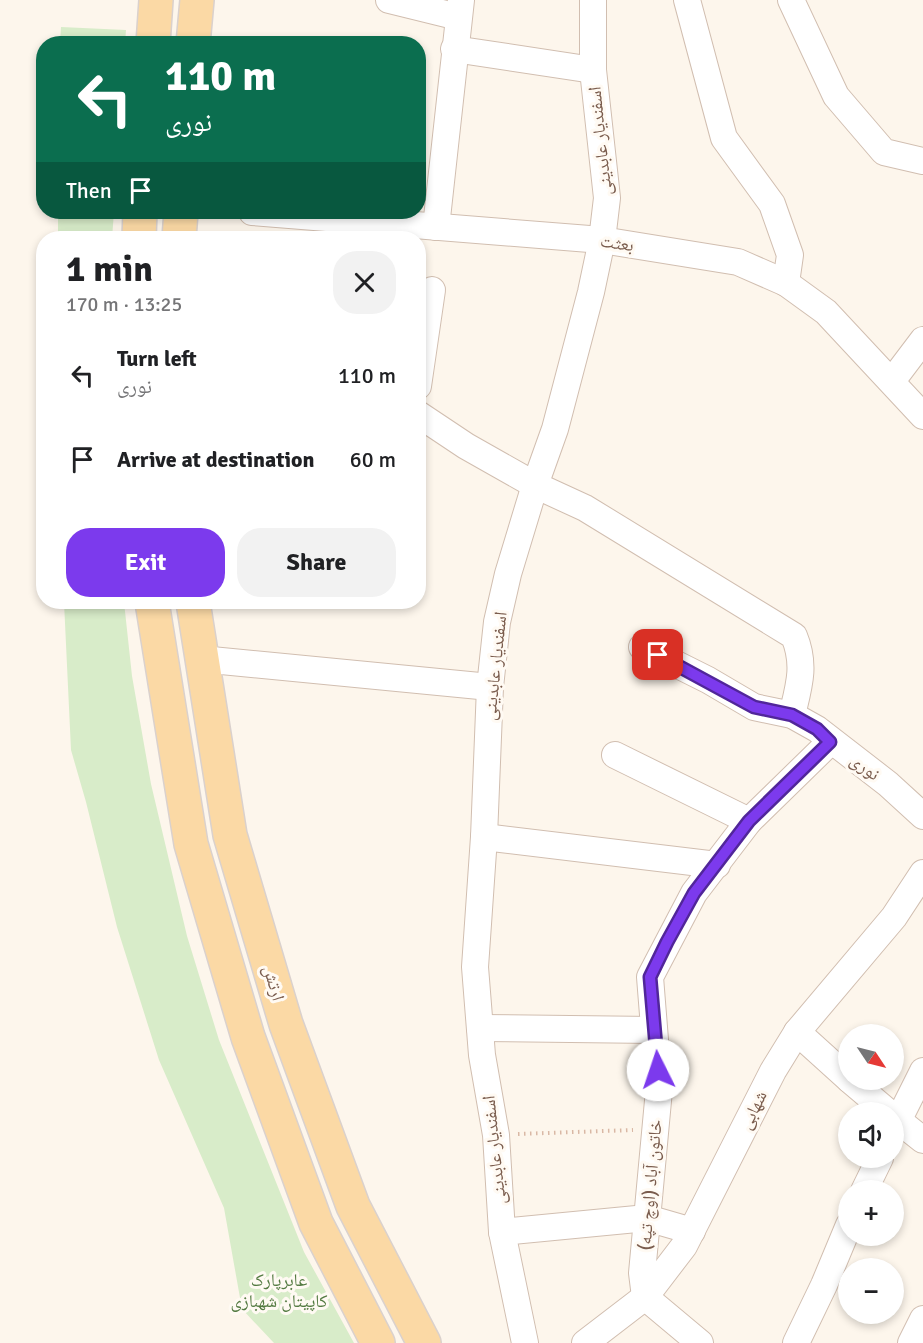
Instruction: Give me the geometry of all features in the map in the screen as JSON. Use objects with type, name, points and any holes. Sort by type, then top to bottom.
[{"type":"main road","points":[[154,36],[156,0]]},
{"type":"main road","points":[[195,36],[197,0]]},
{"type":"main road","points":[[153,609],[191,844],[248,1037],[316,1223],[378,1343]]},
{"type":"main road","name":"ارتش","points":[[194,609],[230,834],[286,1024],[353,1206],[424,1343]]},
{"type":"street","points":[[388,0],[459,8],[436,227]]},
{"type":"street","name":"اسفندیار عابدینی","points":[[525,1343],[502,1232],[496,1135],[482,1056],[475,968],[490,687],[500,612],[508,574],[555,429],[591,292],[608,198],[592,70],[593,0]]},
{"type":"street","points":[[687,0],[724,138],[772,204],[790,255],[786,283]]},
{"type":"street","points":[[791,0],[836,96],[884,152],[923,161]]},
{"type":"street","points":[[454,49],[592,70]]},
{"type":"street","name":"بعثت","points":[[338,219],[602,240],[738,262],[786,283],[826,312],[923,416]]},
{"type":"street","points":[[426,331],[432,290]]},
{"type":"street","points":[[892,381],[923,340]]},
{"type":"street","points":[[426,419],[466,446],[535,485],[585,508],[794,636],[800,651],[801,677],[792,715]]},
{"type":"street","name":"نوری","points":[[642,647],[708,680],[754,707],[792,715],[817,729],[830,742],[888,784],[923,816]]},
{"type":"street","points":[[201,659],[490,687]]},
{"type":"street","name":"خاتون آباد (اوچ تپه)","points":[[645,1297],[642,1273],[659,1090],[650,977],[694,893],[749,821],[830,742]]},
{"type":"street","points":[[615,754],[749,821]]},
{"type":"street","points":[[483,837],[717,865]]},
{"type":"street","name":"شهابی","points":[[585,1343],[645,1297],[684,1246],[772,1071],[797,1032],[894,917],[923,873]]},
{"type":"street","points":[[480,1028],[654,1029]]},
{"type":"street","points":[[797,1032],[838,1070]]},
{"type":"street","points":[[904,1103],[923,1071]]},
{"type":"street","points":[[860,1090],[874,1102]]},
{"type":"street","points":[[904,1127],[923,1140]]},
{"type":"street","points":[[502,1232],[647,1218],[692,1231]]},
{"type":"street","points":[[796,1343],[840,1246]]},
{"type":"street","points":[[645,1297],[700,1343]]},
{"type":"street","points":[[911,1343],[923,1319]]},
{"type":"path","points":[[496,1135],[655,1130]]},
{"type":"green space","points":[[61,27],[126,30],[126,36],[60,36]]},
{"type":"green space","points":[[58,219],[113,219],[113,231],[58,231]]},
{"type":"green space","name":"عابرپارک کاپیتان شهبازی","points":[[64,609],[125,609],[132,676],[151,784],[187,936],[219,1040],[304,1252],[354,1343],[274,1343],[242,1309],[224,1208],[159,1060],[117,927],[71,750]]},
{"type":"route","points":[[658,655],[708,680],[754,707],[792,715],[817,729],[830,742],[749,821],[694,893],[667,942],[650,977],[658,1070]]}]
